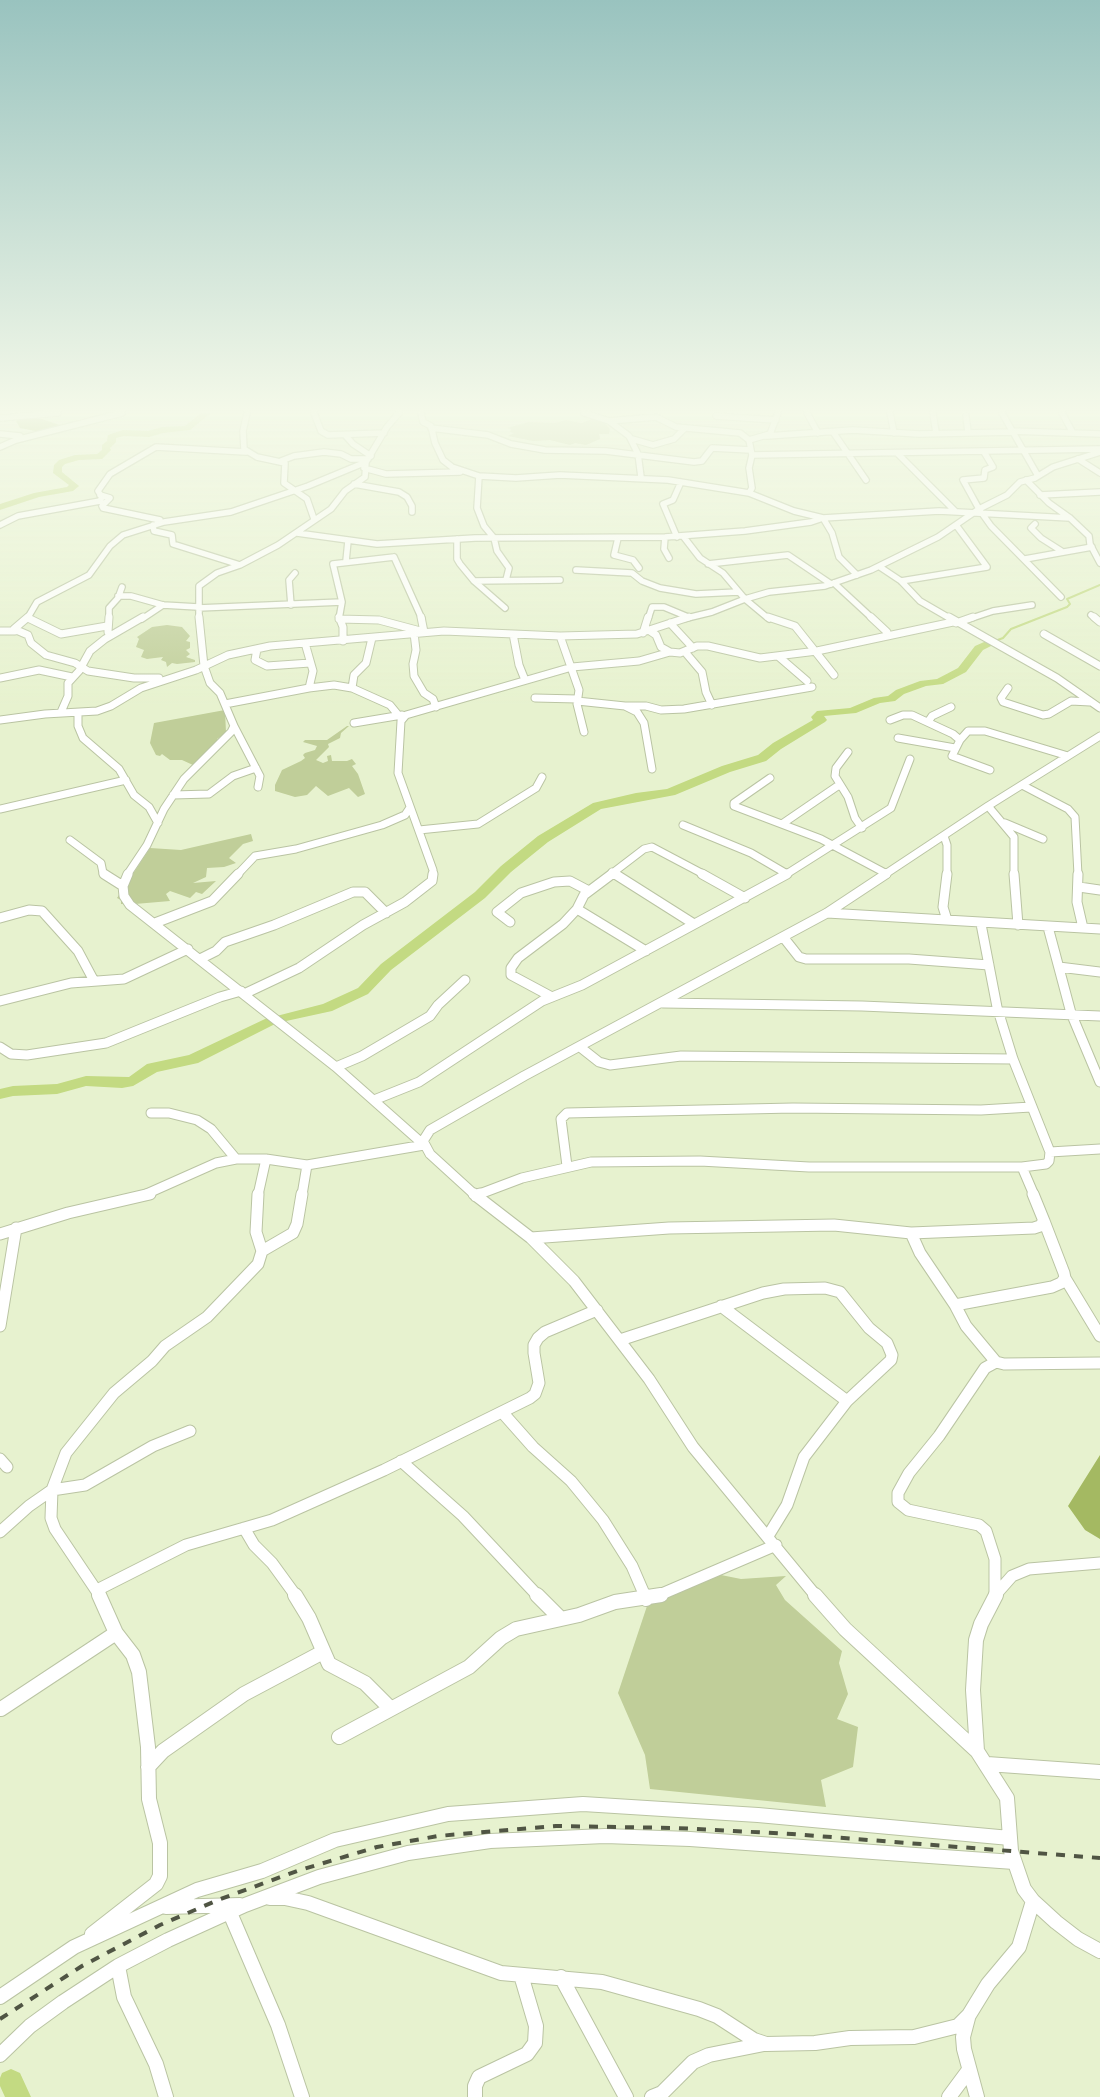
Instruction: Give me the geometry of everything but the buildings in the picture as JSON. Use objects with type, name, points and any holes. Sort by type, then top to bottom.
[{"type":"street","points":[[0,525],[18,516],[43,511]]},
{"type":"street","points":[[115,511],[148,519],[172,520]]},
{"type":"street","points":[[15,631],[16,627],[28,618],[37,602],[64,590],[88,575],[110,546],[120,537],[153,524],[218,515],[230,511]]},
{"type":"street","points":[[309,511],[314,519]]},
{"type":"street","points":[[258,788],[260,776],[234,726],[220,693],[210,683],[204,666],[198,590],[202,582],[217,573],[240,565],[297,533],[328,511]]},
{"type":"street","points":[[478,511],[484,526],[494,538],[495,548],[509,568],[506,580]]},
{"type":"street","points":[[666,511],[680,536],[708,564],[723,573],[738,592],[771,620],[795,626],[817,651],[834,675]]},
{"type":"street","points":[[791,511],[823,518],[832,533],[839,556],[857,575]]},
{"type":"street","points":[[297,533],[383,544],[494,538],[665,537],[780,526],[823,518],[954,511],[1070,518]]},
{"type":"street","points":[[0,720],[61,712],[97,711],[167,678],[204,666],[228,655],[257,649],[424,632],[560,636],[646,632],[688,617],[712,612],[745,598],[770,592],[833,583],[880,567],[938,537],[978,511]]},
{"type":"street","points":[[978,511],[1025,558],[1060,597]]},
{"type":"street","points":[[1061,511],[1091,539],[1092,547],[1100,563]]},
{"type":"street","points":[[153,524],[154,531],[172,535],[174,544],[240,565]]},
{"type":"street","points":[[1035,524],[1031,528],[1040,538],[1063,552]]},
{"type":"street","points":[[901,581],[987,568],[975,548],[956,525]]},
{"type":"street","points":[[665,537],[664,549],[669,558]]},
{"type":"street","points":[[618,538],[614,555],[633,560],[639,568]]},
{"type":"street","points":[[457,539],[458,558],[474,581],[505,608]]},
{"type":"street","points":[[346,561],[348,541]]},
{"type":"street","points":[[394,557],[402,542]]},
{"type":"street","points":[[1025,558],[1092,547]]},
{"type":"street","points":[[708,564],[788,556],[833,583],[887,632],[887,636]]},
{"type":"street","points":[[343,641],[343,627],[340,619],[342,602],[332,565],[346,561],[394,557]]},
{"type":"street","points":[[394,557],[422,618],[424,632]]},
{"type":"street","points":[[880,567],[901,581],[920,601],[1057,678],[1100,708]]},
{"type":"street","points":[[576,570],[629,572],[638,576],[642,581],[660,588],[696,594],[738,592]]},
{"type":"street","points":[[291,605],[289,600],[289,580],[295,572]]},
{"type":"street","points":[[474,581],[560,580]]},
{"type":"street","points":[[108,637],[109,608],[122,587]]},
{"type":"street","points":[[118,596],[131,596],[163,605],[198,607],[342,602]]},
{"type":"street","points":[[61,712],[68,696],[68,683],[90,651],[108,637],[120,633],[163,605]]},
{"type":"street","points":[[354,723],[399,716],[436,707],[572,667],[647,660],[670,652],[685,652],[693,648],[708,646],[752,658],[817,651],[955,622],[993,611],[1032,605]]},
{"type":"street","points":[[646,632],[652,607],[664,607],[688,617]]},
{"type":"street","points":[[1090,615],[1100,622]]},
{"type":"street","points":[[28,618],[61,634],[107,626]]},
{"type":"street","points":[[340,619],[379,620],[424,632]]},
{"type":"street","points":[[670,623],[693,648]]},
{"type":"street","points":[[0,637],[3,631],[15,631],[28,635],[31,643],[46,655],[81,666],[88,672],[134,678],[167,678]]},
{"type":"street","points":[[646,632],[656,635],[661,647],[670,652]]},
{"type":"street","points":[[414,633],[416,650],[413,671],[422,690],[432,697],[459,699]]},
{"type":"street","points":[[513,634],[519,665],[525,680]]},
{"type":"street","points":[[1044,634],[1100,666]]},
{"type":"street","points":[[560,636],[579,690],[577,700],[584,732]]},
{"type":"street","points":[[352,688],[354,675],[366,664],[372,638]]},
{"type":"street","points":[[305,643],[313,671],[309,688]]},
{"type":"street","points":[[257,649],[255,660],[267,666],[310,663]]},
{"type":"street","points":[[685,652],[702,672],[706,692],[712,705]]},
{"type":"street","points":[[778,656],[806,681]]},
{"type":"street","points":[[0,678],[31,671],[46,671],[72,677]]},
{"type":"street","points":[[225,704],[334,685],[352,688],[390,705],[399,716]]},
{"type":"street","points":[[535,698],[577,700],[625,706],[646,706],[669,710],[712,705],[812,687]]},
{"type":"street","points":[[1008,688],[1001,698],[1003,702],[1043,715],[1049,714],[1071,701],[1090,702]]},
{"type":"street","points":[[432,697],[436,707]]},
{"type":"street","points":[[625,706],[637,712],[644,723],[652,769]]},
{"type":"street","points":[[928,722],[932,716],[951,707]]},
{"type":"street","points":[[78,713],[78,726],[83,738],[120,769],[134,795],[149,807],[158,823]]},
{"type":"street","points":[[0,1046],[11,1054],[27,1055],[116,1040],[220,997],[243,993],[289,973],[417,894],[434,877],[398,773],[398,759],[402,740],[401,721],[410,713]]},
{"type":"street","points":[[890,720],[907,714],[953,734],[960,740]]},
{"type":"street","points":[[234,726],[232,732],[184,779],[173,795],[147,845],[129,870],[123,886],[124,896],[130,905],[243,993],[276,1022],[336,1067],[424,1146],[430,1154],[476,1196],[531,1238],[574,1281],[649,1379],[693,1448],[845,1629],[953,1727],[987,1764],[1007,1798],[1014,1862],[1018,1876],[1032,1901],[1078,1939],[1100,1951]]},
{"type":"street","points":[[990,770],[952,755],[960,740],[971,730],[985,731],[1068,756]]},
{"type":"street","points":[[953,734],[966,733]]},
{"type":"street","points":[[424,1146],[424,1137],[430,1130],[827,913],[988,806],[1100,736]]},
{"type":"street","points":[[898,738],[956,748]]},
{"type":"street","points":[[848,752],[834,772],[848,797],[855,818],[862,828]]},
{"type":"street","points":[[374,1100],[419,1082],[458,1058],[500,1027],[552,997],[582,984],[744,898],[862,828],[891,808],[910,759]]},
{"type":"street","points":[[173,795],[209,794],[233,776],[256,768]]},
{"type":"street","points":[[418,830],[478,824],[536,788],[542,776]]},
{"type":"street","points":[[770,778],[733,804],[735,808],[782,824],[832,845],[887,874]]},
{"type":"street","points":[[0,809],[80,789],[126,780]]},
{"type":"street","points":[[782,824],[840,785]]},
{"type":"street","points":[[1022,785],[1068,809],[1075,817],[1079,887],[1077,902],[1083,928]]},
{"type":"street","points":[[988,806],[1014,837],[1014,880],[1018,925]]},
{"type":"street","points":[[155,923],[212,901],[255,856],[296,849],[382,825],[405,816],[409,809]]},
{"type":"street","points":[[1004,823],[1043,840]]},
{"type":"street","points":[[683,825],[751,852],[787,874]]},
{"type":"street","points":[[944,836],[947,845],[947,875],[943,907],[947,920]]},
{"type":"street","points":[[70,840],[101,863],[104,873],[123,886]]},
{"type":"street","points":[[552,997],[511,975],[510,971],[518,958],[562,924],[577,909],[584,895],[644,849],[652,847],[694,867],[744,898]]},
{"type":"street","points":[[612,872],[694,924]]},
{"type":"street","points":[[510,922],[497,912],[502,906],[521,893],[554,882],[579,884],[589,891]]},
{"type":"street","points":[[1079,887],[1100,890]]},
{"type":"street","points":[[200,959],[216,951],[225,942],[274,925],[353,892],[365,892],[386,913]]},
{"type":"street","points":[[577,909],[646,950]]},
{"type":"street","points":[[0,918],[30,910],[42,911],[78,951],[94,982]]},
{"type":"street","points":[[827,913],[947,920],[981,924],[1100,929]]},
{"type":"street","points":[[476,1196],[522,1178],[566,1166],[606,1162],[700,1162],[809,1167],[1022,1167],[1046,1164],[1049,1161],[1050,1152],[1013,1059],[997,1007],[981,924]]},
{"type":"street","points":[[1048,926],[1071,1013],[1097,1066],[1100,1082]]},
{"type":"street","points":[[784,938],[799,957],[806,959],[909,959],[989,965]]},
{"type":"street","points":[[0,1001],[71,983],[130,978],[188,949]]},
{"type":"street","points":[[1059,967],[1100,972]]},
{"type":"street","points":[[336,1067],[377,1047],[430,1016],[438,1005],[465,980]]},
{"type":"street","points":[[662,1003],[862,1006],[1000,1013],[1071,1013],[1100,1016]]},
{"type":"street","points":[[580,1047],[599,1062],[610,1065],[681,1056],[1013,1059]]},
{"type":"street","points":[[566,1166],[561,1119],[567,1113],[793,1108],[981,1110],[1031,1107]]},
{"type":"street","points":[[151,1113],[169,1113],[197,1120],[211,1129],[236,1159]]},
{"type":"street","points":[[0,1234],[68,1213],[151,1194],[216,1163],[236,1159],[266,1159],[306,1165],[424,1146]]},
{"type":"street","points":[[1050,1152],[1100,1149]]},
{"type":"street","points":[[0,1998],[145,1895],[156,1884],[160,1876],[160,1842],[149,1799],[146,1718],[139,1672],[133,1655],[116,1633],[97,1590],[55,1529],[51,1518],[52,1490],[66,1453],[114,1392],[152,1361],[165,1346],[207,1317],[237,1282],[258,1264],[262,1251],[256,1232],[260,1180],[266,1159]]},
{"type":"street","points":[[262,1251],[293,1233],[298,1224],[306,1165]]},
{"type":"street","points":[[1022,1167],[1065,1278],[1100,1336]]},
{"type":"street","points":[[531,1238],[660,1228],[834,1225],[911,1233],[1034,1228],[1040,1226],[1044,1221]]},
{"type":"street","points":[[0,1326],[16,1228]]},
{"type":"street","points":[[911,1233],[934,1276],[955,1305],[979,1344],[996,1362],[1004,1364],[1100,1363]]},
{"type":"street","points":[[955,1305],[1052,1287],[1061,1283],[1065,1278]]},
{"type":"street","points":[[339,1737],[469,1667],[501,1638],[516,1629],[579,1615],[615,1602],[646,1599],[672,1592],[772,1540],[804,1457],[848,1401],[887,1364],[892,1355],[887,1344],[869,1328],[840,1292],[825,1288],[773,1290],[620,1340]]},
{"type":"street","points":[[721,1306],[848,1401]]},
{"type":"street","points":[[97,1590],[186,1545],[290,1512],[401,1461],[530,1398],[538,1389],[539,1377],[534,1346],[538,1338],[545,1332],[597,1310]]},
{"type":"street","points":[[996,1362],[985,1368],[940,1436],[909,1473],[898,1493],[898,1502],[908,1510],[979,1525],[986,1531],[995,1559],[997,1593]]},
{"type":"street","points":[[502,1412],[534,1448],[571,1480],[603,1520],[632,1566],[646,1599]]},
{"type":"street","points":[[0,1532],[29,1506],[52,1490],[85,1485],[153,1446],[190,1431]]},
{"type":"street","points":[[401,1461],[463,1516],[515,1574],[560,1618]]},
{"type":"street","points":[[244,1528],[254,1545],[278,1570],[293,1591],[309,1618],[322,1652],[329,1664],[364,1683],[390,1708]]},
{"type":"street","points":[[977,1752],[973,1690],[976,1640],[981,1624],[997,1593],[1012,1576],[1029,1569],[1100,1563]]},
{"type":"street","points":[[1,1709],[116,1633]]},
{"type":"street","points":[[148,1767],[163,1752],[244,1694],[322,1652]]},
{"type":"street","points":[[987,1764],[1033,1765],[1100,1772]]},
{"type":"street","points":[[74,1947],[197,1890],[262,1871],[335,1840],[472,1810],[583,1804],[758,1815],[1010,1838]]},
{"type":"street","points":[[0,2055],[30,2026],[118,1966],[168,1940],[245,1905],[319,1877],[408,1853],[490,1841],[558,1837],[682,1839],[1014,1862]]},
{"type":"street","points":[[264,1898],[285,1898],[308,1903],[501,1973],[561,1977],[618,1986],[699,2009],[717,2016],[754,2040],[766,2044]]},
{"type":"street","points":[[660,2096],[693,2062],[728,2050],[766,2044],[929,2035],[958,2026],[969,2015],[988,1984],[1019,1947],[1032,1901]]},
{"type":"street","points":[[161,1907],[245,1905]]},
{"type":"street","points":[[230,1913],[278,2025],[302,2097]]},
{"type":"street","points":[[118,1966],[124,1997],[156,2064],[166,2097]]},
{"type":"street","points":[[475,2097],[475,2086],[479,2077],[527,2054],[535,2043],[536,2026],[521,1975]]},
{"type":"street","points":[[561,1977],[626,2097]]},
{"type":"street","points":[[969,2015],[963,2037],[969,2070],[977,2097]]},
{"type":"street","points":[[949,2097],[969,2070]]},
{"type":"green space","points":[[167,625],[182,627],[190,636],[186,641],[190,642],[190,648],[186,650],[190,654],[186,657],[195,660],[195,662],[172,663],[167,667],[166,662],[161,660],[163,657],[147,659],[141,657],[144,650],[136,647],[139,639],[137,637],[152,627]]},
{"type":"green space","points":[[225,710],[226,733],[217,739],[219,744],[193,765],[182,760],[170,760],[162,754],[160,756],[156,755],[150,743],[154,723]]},
{"type":"green space","points":[[349,726],[341,733],[340,738],[328,744],[329,747],[316,760],[323,763],[328,761],[327,756],[331,755],[332,761],[352,759],[356,764],[352,766],[358,774],[365,794],[358,797],[349,788],[328,796],[316,786],[307,795],[295,797],[275,791],[275,785],[282,770],[301,761],[305,758],[303,755],[305,753],[315,750],[317,746],[303,742],[305,740],[327,740]]},
{"type":"green space","points":[[251,834],[253,841],[243,844],[229,858],[236,863],[224,867],[207,868],[206,877],[193,883],[216,881],[202,894],[196,892],[190,898],[170,891],[166,894],[170,901],[135,904],[121,904],[121,900],[117,898],[150,848],[181,850]]},
{"type":"green space","points":[[1100,1455],[1100,1539],[1085,1530],[1068,1506]]},
{"type":"green space","points":[[721,1575],[741,1579],[786,1576],[776,1585],[785,1600],[842,1651],[839,1663],[848,1694],[837,1719],[858,1727],[853,1767],[821,1780],[826,1807],[650,1789],[645,1755],[618,1693],[647,1606]]},
{"type":"waterway","points":[[995,641],[1003,638],[1011,629],[1067,607],[1070,604],[1067,599],[1100,585]]},
{"type":"waterway","points":[[280,1019],[327,1008],[363,991],[386,967],[480,895],[506,869],[543,839],[597,806],[636,797],[657,796],[671,792],[726,769],[762,758],[777,746],[821,720],[817,717],[821,713],[852,711],[878,700],[891,699],[900,692],[924,683],[939,682],[962,670],[979,648],[991,642]]},
{"type":"waterway","points":[[0,1094],[13,1091],[57,1089],[86,1081],[122,1083],[133,1081],[152,1068],[193,1059],[270,1022]]},
{"type":"waterway","points":[[11,2082],[18,2097]]},
{"type":"railway","points":[[0,2019],[82,1966],[160,1925],[218,1900],[297,1871],[377,1847],[438,1836],[556,1826],[676,1828],[792,1834],[1100,1858]]}]
